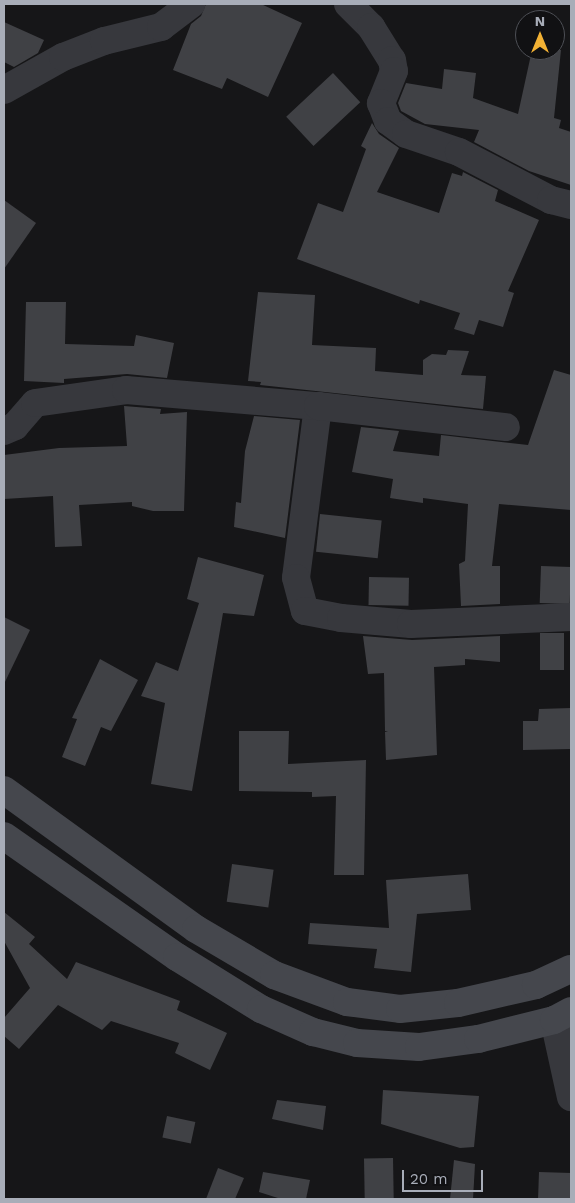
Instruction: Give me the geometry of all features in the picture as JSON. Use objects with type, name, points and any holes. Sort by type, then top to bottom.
[{"type":"street","points":[[4,90],[63,57],[104,41],[161,27],[191,4]]},
{"type":"street","points":[[348,4],[371,27],[392,60],[394,71],[381,103],[388,121],[406,134],[460,152],[551,200],[571,205]]},
{"type":"street","points":[[4,431],[15,426],[36,403],[126,390],[318,406],[506,427]]},
{"type":"street","points":[[318,406],[296,578],[305,611],[341,618],[411,624],[571,617]]},
{"type":"street","points":[[4,790],[196,929],[274,975],[347,1002],[400,1009],[458,1004],[536,985],[571,969]]},
{"type":"street","points":[[4,836],[177,957],[261,1009],[314,1032],[357,1043],[419,1047],[478,1039],[563,1015],[571,1097]]},
{"type":"building","points":[[206,4],[261,4],[302,23],[268,97],[227,78],[222,89],[173,70],[191,24],[201,16]]},
{"type":"building","points":[[4,22],[44,40],[38,53],[14,67],[4,62]]},
{"type":"building","points":[[530,60],[560,60],[554,118],[561,120],[559,128],[571,132],[571,185],[529,171],[474,142],[479,130],[425,124],[401,111],[398,103],[406,83],[442,89],[444,69],[476,73],[473,98],[518,114]]},
{"type":"building","points":[[333,73],[360,102],[313,146],[286,117]]},
{"type":"building","points":[[372,123],[379,134],[399,148],[377,192],[439,213],[452,173],[462,176],[463,172],[498,190],[495,201],[539,220],[508,291],[514,293],[503,327],[479,320],[474,335],[454,329],[460,313],[420,300],[419,304],[297,259],[318,203],[343,212],[366,149],[361,146]]},
{"type":"building","points":[[4,200],[36,223],[4,269]]},
{"type":"building","points":[[258,292],[315,295],[312,345],[376,348],[375,371],[423,375],[423,360],[432,354],[446,355],[448,350],[469,351],[461,375],[486,376],[483,409],[260,385],[261,382],[248,381]]},
{"type":"building","points":[[26,302],[66,302],[65,344],[134,346],[136,335],[174,343],[167,378],[127,374],[64,379],[64,383],[24,381]]},
{"type":"building","points":[[554,370],[571,375],[571,510],[499,504],[492,566],[500,566],[500,604],[461,606],[459,564],[465,561],[468,504],[423,498],[423,503],[390,498],[393,479],[352,472],[361,427],[399,431],[393,451],[439,456],[441,435],[528,445]]},
{"type":"building","points":[[124,406],[161,409],[160,414],[187,412],[184,511],[153,511],[132,506],[132,502],[79,505],[82,546],[55,547],[53,496],[4,499],[4,455],[59,448],[127,446]]},
{"type":"building","points":[[254,416],[300,420],[285,538],[234,527],[236,502],[241,503],[245,451]]},
{"type":"building","points":[[320,514],[382,520],[378,558],[316,552]]},
{"type":"building","points":[[198,557],[264,575],[254,616],[223,613],[192,791],[151,784],[165,703],[141,696],[156,662],[178,671],[199,603],[187,599]]},
{"type":"building","points":[[541,566],[571,567],[570,604],[540,603]]},
{"type":"building","points":[[369,577],[409,578],[409,606],[369,605]]},
{"type":"building","points":[[4,617],[30,630],[4,684]]},
{"type":"building","points":[[540,633],[564,633],[564,670],[540,670]]},
{"type":"building","points":[[363,636],[412,640],[500,636],[500,662],[465,659],[465,665],[434,667],[437,755],[386,760],[385,732],[388,732],[385,731],[384,673],[368,674]]},
{"type":"building","points":[[100,659],[138,680],[111,731],[101,727],[85,766],[62,757],[77,719],[72,718]]},
{"type":"building","points":[[571,708],[571,749],[523,750],[523,721],[538,721],[539,709]]},
{"type":"building","points":[[239,731],[289,731],[288,764],[366,760],[364,875],[334,875],[336,796],[312,797],[312,792],[239,791]]},
{"type":"building","points":[[232,864],[274,870],[268,907],[227,902]]},
{"type":"building","points":[[468,874],[471,910],[417,914],[411,972],[374,968],[377,949],[308,944],[310,923],[389,928],[386,880]]},
{"type":"building","points":[[4,912],[35,937],[29,944],[67,979],[76,962],[180,1001],[177,1010],[227,1033],[210,1070],[175,1053],[179,1043],[111,1021],[102,1030],[58,1005],[19,1049],[4,1036],[4,1018],[30,988],[4,941]]},
{"type":"building","points":[[383,1090],[479,1096],[474,1147],[460,1148],[381,1124]]},
{"type":"building","points":[[277,1100],[326,1106],[323,1130],[272,1119]]},
{"type":"building","points":[[167,1116],[195,1122],[191,1144],[162,1138]]},
{"type":"building","points":[[393,1158],[394,1199],[365,1199],[364,1159]]},
{"type":"building","points":[[454,1160],[475,1164],[473,1199],[450,1199]]},
{"type":"building","points":[[218,1168],[244,1178],[235,1199],[206,1199]]},
{"type":"building","points":[[263,1172],[310,1180],[306,1199],[281,1199],[259,1192]]},
{"type":"building","points":[[539,1172],[571,1173],[570,1199],[538,1199]]}]
